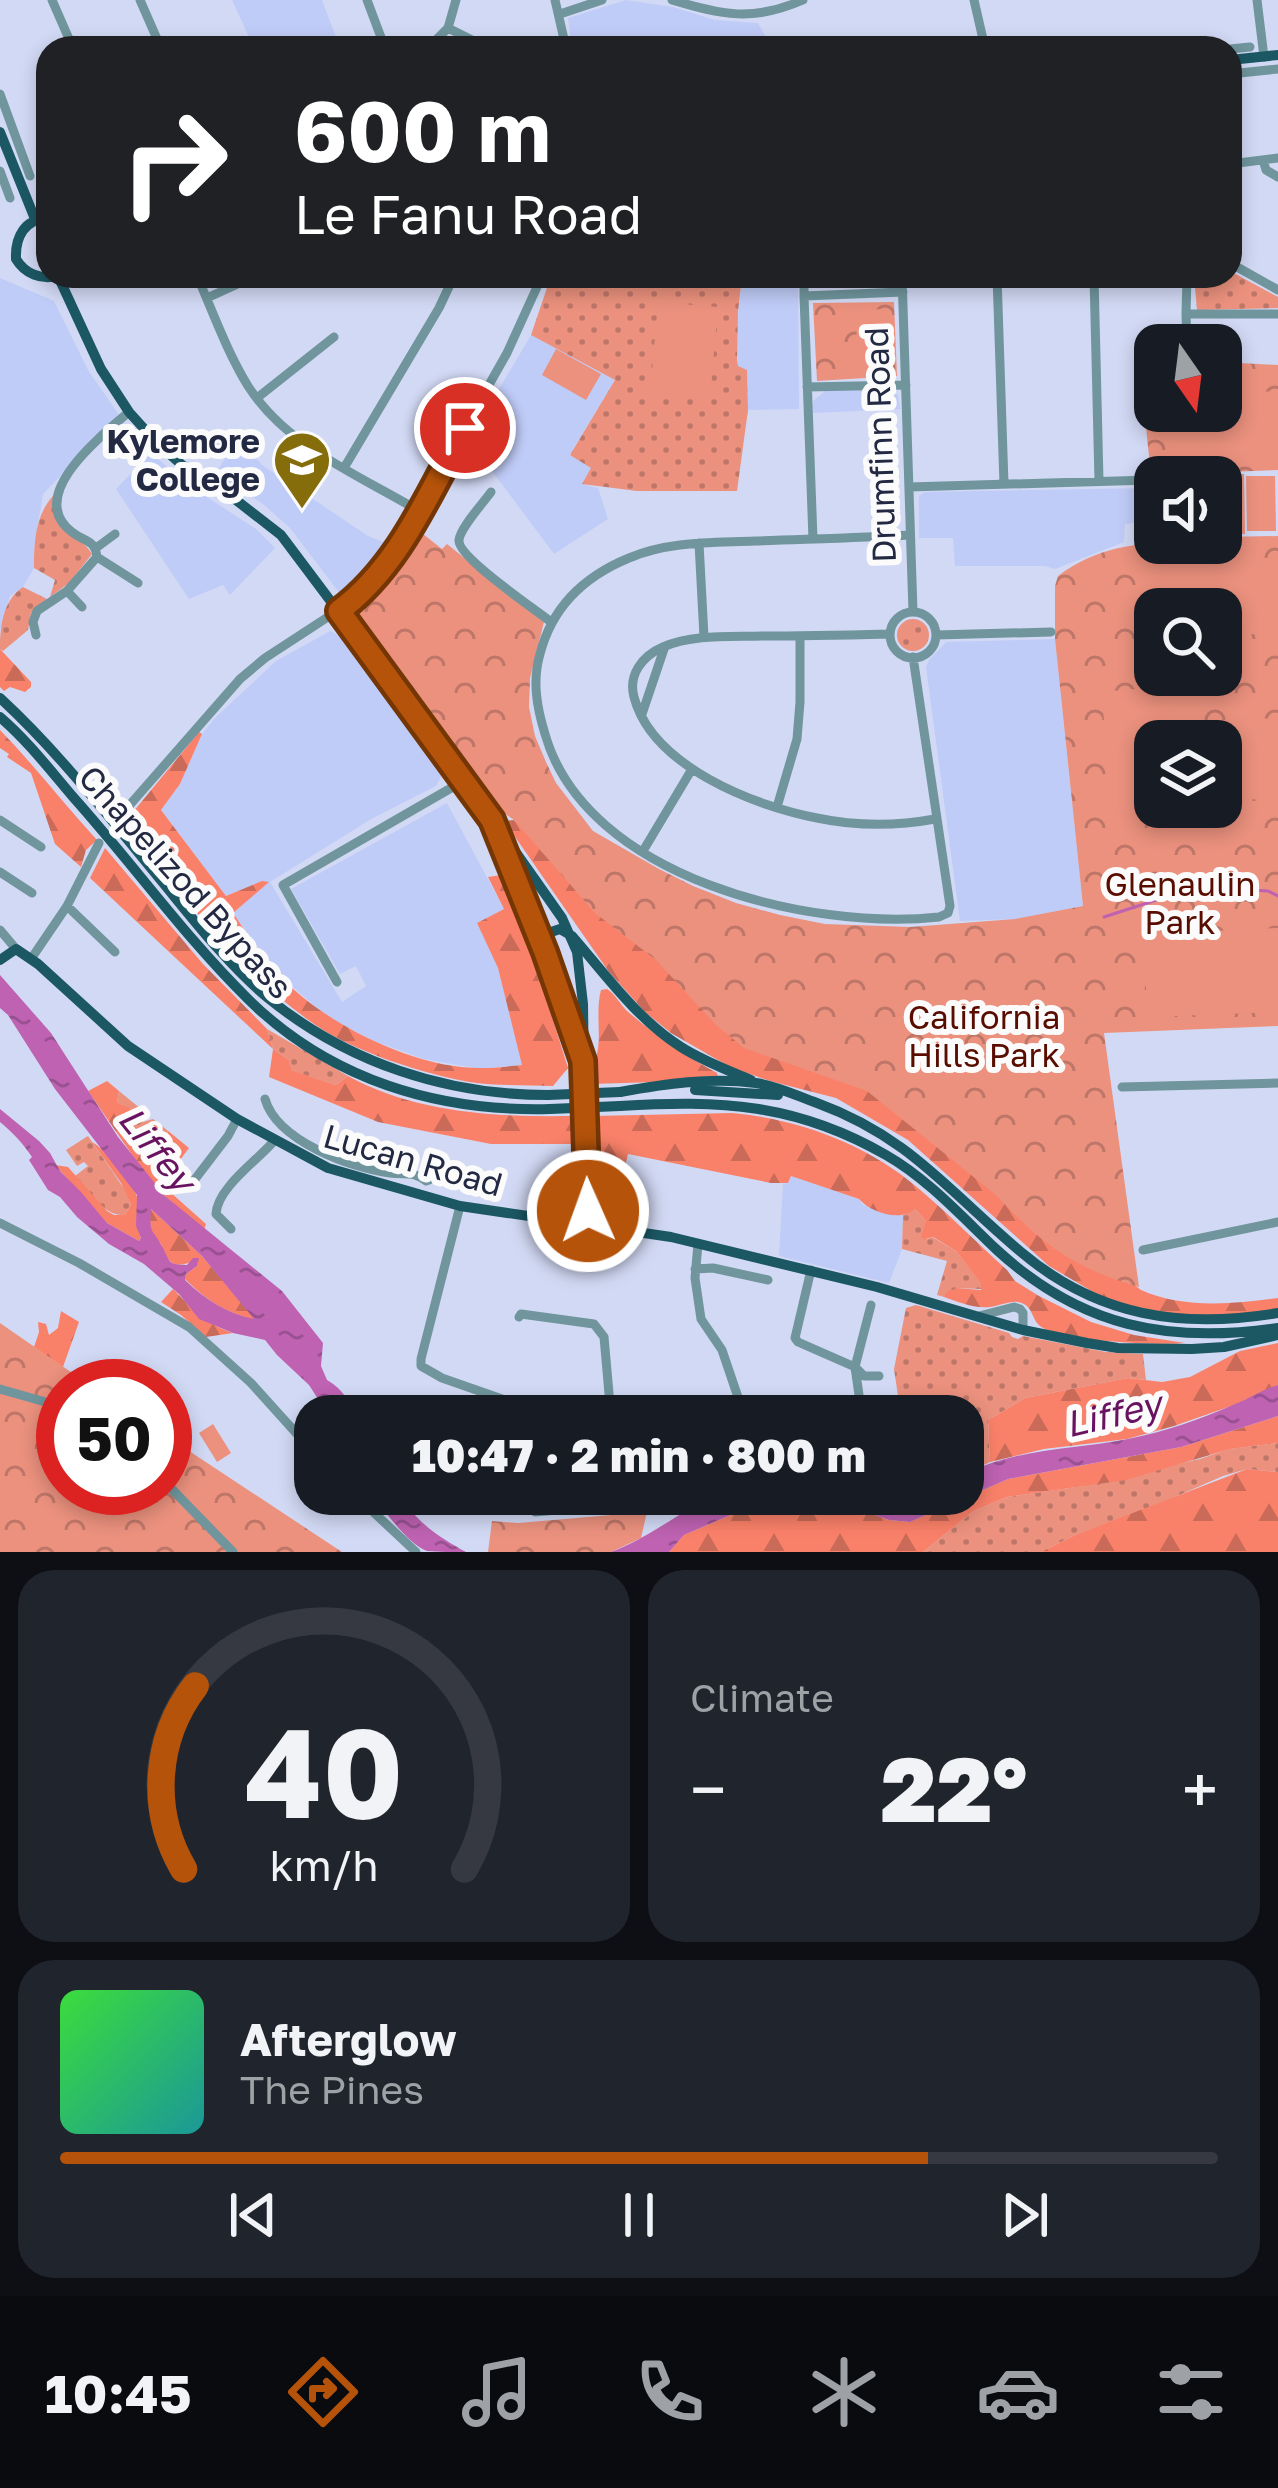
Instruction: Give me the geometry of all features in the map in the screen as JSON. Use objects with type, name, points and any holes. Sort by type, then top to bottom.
[{"type":"main road","points":[[1242,56],[1278,56]]},
{"type":"main road","points":[[0,132],[36,208]]},
{"type":"main road","points":[[36,223],[19,235],[16,259],[21,268],[36,274]]},
{"type":"main road","points":[[0,265],[16,259]]},
{"type":"main road","points":[[64,288],[101,369],[129,412],[182,465],[281,535],[562,918],[577,952],[583,1004],[586,1223]]},
{"type":"main road","name":"Chapelizod Bypass","points":[[0,698],[49,748],[214,944],[266,996],[356,1054],[407,1075],[488,1092],[714,1103],[769,1109],[819,1122],[890,1157],[1031,1278],[1096,1316],[1184,1334],[1278,1331]]},
{"type":"main road","name":"Chapelizod Bypass","points":[[0,717],[249,1000],[292,1036],[353,1071],[403,1092],[490,1109],[550,1109],[733,1090],[811,1101]]},
{"type":"main road","points":[[492,820],[583,1061]]},
{"type":"main road","points":[[545,952],[545,940],[553,929],[572,936],[635,1009],[678,1045],[760,1084]]},
{"type":"main road","points":[[0,960],[16,949]]},
{"type":"main road","name":"Lucan Road","points":[[16,949],[119,1040],[237,1119],[328,1168],[460,1206],[586,1223],[811,1270],[1023,1330]]},
{"type":"main road","name":"Chapelizod Bypass","points":[[620,1099],[667,1084],[760,1084],[856,1118],[912,1153],[1022,1252],[1077,1290],[1164,1318],[1215,1321],[1278,1313]]},
{"type":"main road","points":[[1023,1330],[1087,1343],[1166,1349],[1224,1347],[1278,1331]]},
{"type":"street","points":[[52,0],[68,36]]},
{"type":"street","points":[[140,0],[156,36]]},
{"type":"street","points":[[367,0],[380,36]]},
{"type":"street","points":[[440,36],[448,28],[456,0]]},
{"type":"street","points":[[555,0],[564,36]]},
{"type":"street","points":[[560,14],[602,0]]},
{"type":"street","points":[[672,0],[735,16],[769,13],[803,0]]},
{"type":"street","points":[[974,0],[982,36]]},
{"type":"street","points":[[1257,0],[1264,57]]},
{"type":"street","points":[[448,28],[464,36]]},
{"type":"street","points":[[1242,51],[1250,47]]},
{"type":"street","points":[[1242,73],[1278,69]]},
{"type":"street","points":[[0,94],[29,176]]},
{"type":"street","points":[[1242,163],[1278,158]]},
{"type":"street","points":[[1263,160],[1266,170],[1278,177]]},
{"type":"street","points":[[0,171],[10,198]]},
{"type":"street","points":[[1242,270],[1278,290]]},
{"type":"street","points":[[202,288],[237,367],[257,398],[303,444],[419,511]]},
{"type":"street","points":[[207,298],[229,288]]},
{"type":"street","points":[[344,468],[448,288]]},
{"type":"street","points":[[120,816],[240,679],[357,598],[389,562],[507,353],[537,288]]},
{"type":"street","points":[[805,288],[814,539]]},
{"type":"street","name":"Drumfinn Road","points":[[903,288],[913,612]]},
{"type":"street","points":[[998,288],[1004,484]]},
{"type":"street","points":[[1094,288],[1099,481]]},
{"type":"street","points":[[1186,324],[1187,288]]},
{"type":"street","points":[[805,296],[903,292]]},
{"type":"street","points":[[1186,314],[1278,314]]},
{"type":"street","points":[[257,398],[334,337]]},
{"type":"street","points":[[807,387],[905,385]]},
{"type":"street","points":[[129,412],[60,484],[57,508],[66,527],[138,584]]},
{"type":"street","points":[[77,463],[91,476]]},
{"type":"street","points":[[909,487],[1134,480]]},
{"type":"street","points":[[491,492],[464,530],[460,546],[551,622]]},
{"type":"street","points":[[36,635],[37,611],[67,591],[115,533]]},
{"type":"street","points":[[910,535],[699,543],[656,549],[613,565],[575,591],[551,622],[538,661],[536,701],[547,742],[568,784],[607,826],[643,851],[707,884],[800,912],[868,920],[939,917],[950,906],[913,658]]},
{"type":"street","points":[[699,543],[704,638]]},
{"type":"street","points":[[67,591],[82,607]]},
{"type":"street","points":[[913,612],[926,616],[936,634],[932,648],[913,658],[899,653],[890,634],[895,621],[913,612]]},
{"type":"street","points":[[936,634],[1051,632]]},
{"type":"street","points":[[890,634],[704,638],[665,646],[646,658],[632,684],[641,716],[664,746],[692,769],[733,790],[777,807],[842,822],[894,824],[935,819]]},
{"type":"street","points":[[777,807],[796,739],[800,636]]},
{"type":"street","points":[[641,716],[665,646]]},
{"type":"street","points":[[643,851],[692,769]]},
{"type":"street","points":[[337,982],[283,885],[465,780]]},
{"type":"street","points":[[0,820],[40,847]]},
{"type":"street","points":[[31,959],[68,906],[100,843]]},
{"type":"street","points":[[0,872],[32,893]]},
{"type":"street","points":[[68,906],[115,952]]},
{"type":"street","points":[[0,930],[16,949]]},
{"type":"street","points":[[1122,1087],[1278,1083]]},
{"type":"street","points":[[265,1099],[282,1126],[312,1147],[388,1173],[419,1175],[426,1181]]},
{"type":"street","points":[[189,1187],[237,1119]]},
{"type":"street","points":[[231,1229],[216,1214],[216,1204],[274,1141]]},
{"type":"street","points":[[426,1181],[452,1181]]},
{"type":"street","points":[[422,1196],[426,1181]]},
{"type":"street","points":[[460,1206],[421,1366],[426,1372],[491,1395]]},
{"type":"street","points":[[1143,1250],[1278,1222]]},
{"type":"street","points":[[0,1223],[189,1328],[251,1382],[294,1430]]},
{"type":"street","points":[[698,1244],[695,1269],[701,1319],[722,1350],[737,1395]]},
{"type":"street","points":[[695,1269],[713,1268],[768,1280]]},
{"type":"street","points":[[811,1270],[795,1338],[864,1376],[879,1376]]},
{"type":"street","points":[[859,1395],[855,1367],[871,1305]]},
{"type":"street","name":"Lucan Road","points":[[979,1316],[1021,1309],[1023,1330]]},
{"type":"street","points":[[519,1317],[594,1324],[604,1337],[609,1395]]},
{"type":"street","points":[[0,1389],[36,1399]]},
{"type":"street","points":[[192,1510],[233,1552]]},
{"type":"street","points":[[376,1515],[416,1552]]},
{"type":"shaded area","points":[[232,0],[322,0],[336,36],[248,36]]},
{"type":"shaded area","points":[[626,0],[715,20],[758,23],[765,36],[570,36],[568,18]]},
{"type":"shaded area","points":[[0,278],[54,301],[88,370],[119,415],[43,494],[34,568],[23,587],[10,596],[0,631]]},
{"type":"shaded area","points":[[741,288],[798,288],[799,409],[748,410],[747,371],[738,366]]},
{"type":"shaded area","points":[[531,335],[615,380],[570,454],[592,468],[582,484],[598,488],[608,519],[554,554],[469,440]]},
{"type":"shaded area","points":[[889,390],[898,395],[900,409],[813,413],[813,401],[825,391]]},
{"type":"shaded area","name":"Kylemore College","points":[[238,437],[262,465],[368,536],[389,544],[364,578],[341,595],[290,528],[216,473]]},
{"type":"shaded area","points":[[151,453],[275,548],[230,595],[223,585],[189,599],[116,489]]},
{"type":"shaded area","points":[[1134,488],[1134,523],[1125,524],[1124,542],[1055,569],[955,566],[953,538],[919,538],[919,496],[925,492]]},
{"type":"shaded area","points":[[330,631],[341,636],[441,777],[436,786],[373,818],[270,882],[342,1002],[366,986],[356,966],[340,974],[291,889],[447,803],[504,909],[478,923],[498,968],[523,1065],[480,1069],[424,1059],[327,1017],[278,974],[232,912],[267,883],[226,896],[161,810],[215,718],[276,661]]},
{"type":"shaded area","points":[[1055,639],[1083,906],[1016,919],[960,921],[926,667],[946,642]]},
{"type":"shaded area","points":[[791,1176],[859,1199],[863,1205],[903,1215],[902,1249],[889,1283],[779,1256],[783,1184]]},
{"type":"green space","points":[[1242,278],[1278,297],[1278,308],[1197,310],[1195,288],[1242,288]]},
{"type":"green space","points":[[547,288],[741,288],[737,359],[738,366],[747,370],[748,410],[737,491],[637,491],[582,484],[591,468],[570,455],[615,380],[531,335]]},
{"type":"green space","points":[[658,302],[718,307],[710,398],[650,393]]},
{"type":"green space","points":[[894,302],[897,376],[817,381],[813,303]]},
{"type":"green space","points":[[885,309],[887,356],[857,357],[856,310]]},
{"type":"green space","points":[[556,349],[601,374],[586,400],[542,375]]},
{"type":"green space","points":[[1242,363],[1278,365],[1278,470],[1242,471],[1242,456],[1149,456],[1146,432],[1242,432]]},
{"type":"green space","points":[[1242,391],[1278,392],[1278,456],[1178,454],[1178,432],[1242,432]]},
{"type":"green space","points":[[1242,474],[1245,534],[1242,534]]},
{"type":"green space","points":[[1246,476],[1275,476],[1276,531],[1247,531]]},
{"type":"green space","points":[[53,496],[57,521],[92,554],[69,583],[50,597],[55,580],[34,568],[34,558],[39,521]]},
{"type":"green space","name":"California Hills Park","points":[[418,530],[442,549],[447,544],[544,622],[530,678],[535,736],[556,783],[593,831],[659,869],[736,903],[825,924],[910,927],[1015,919],[1083,906],[1055,639],[1058,576],[1097,554],[1134,545],[1134,564],[1242,564],[1242,537],[1278,536],[1278,1026],[1104,1033],[1139,1287],[1077,1263],[1044,1241],[996,1195],[867,1091],[744,1048],[656,960],[595,913],[514,820],[494,806],[354,617]]},
{"type":"green space","points":[[1278,557],[1278,633],[1242,635],[1242,588],[1141,588],[1139,566],[1242,564],[1242,559]]},
{"type":"green space","points":[[23,587],[47,599],[31,613],[28,630],[3,651],[4,614]]},
{"type":"green space","points":[[913,619],[924,624],[929,635],[924,646],[913,651],[902,646],[897,635],[902,624]]},
{"type":"green space","points":[[0,649],[31,682],[25,692],[0,687]]},
{"type":"green space","points":[[1134,689],[1134,696],[1181,696],[1183,720],[1134,720],[1134,808],[1114,810],[1101,692]]},
{"type":"green space","points":[[1278,718],[1278,798],[1242,800],[1242,720]]},
{"type":"green space","points":[[0,730],[97,840],[86,850],[81,867],[55,844],[31,773],[0,748]]},
{"type":"green space","points":[[199,732],[180,784],[161,810],[226,896],[269,882],[233,913],[296,992],[344,1026],[400,1052],[457,1067],[522,1065],[498,968],[477,923],[504,909],[488,877],[501,875],[526,933],[568,1068],[553,1086],[469,1082],[368,1052],[314,1024],[236,956],[124,823]]},
{"type":"green space","points":[[514,820],[1141,1290],[1191,1302],[1278,1298],[1278,1309],[1215,1318],[1142,1310],[1100,1296],[1049,1266],[908,1140],[836,1098],[730,1067],[671,1033],[609,972],[504,821]]},
{"type":"green space","points":[[105,848],[203,964],[267,1029],[273,1049],[90,878]]},
{"type":"green space","points":[[1278,928],[1278,1012],[1147,1017],[1144,934]]},
{"type":"green space","points":[[607,989],[637,1020],[717,1073],[719,1080],[592,1084],[599,1000],[601,990]]},
{"type":"green space","points":[[267,1029],[348,1076],[336,1085],[290,1070],[289,1060],[273,1049]]},
{"type":"green space","points":[[273,1049],[289,1060],[291,1070],[336,1085],[348,1076],[428,1105],[570,1116],[574,1144],[491,1144],[378,1122],[269,1077]]},
{"type":"green space","points":[[107,1081],[119,1091],[117,1103],[129,1108],[137,1133],[157,1135],[151,1155],[155,1167],[173,1156],[167,1130],[189,1148],[168,1176],[169,1191],[206,1224],[204,1230],[148,1178],[88,1091]]},
{"type":"green space","points":[[119,1091],[141,1109],[143,1122],[153,1119],[167,1130],[173,1157],[155,1168],[151,1155],[157,1141],[137,1133],[117,1103]]},
{"type":"green space","points":[[732,1113],[782,1121],[854,1147],[918,1188],[1015,1281],[1039,1296],[1091,1322],[1185,1343],[1134,1343],[1054,1333],[1018,1302],[978,1307],[944,1297],[957,1288],[981,1290],[981,1283],[956,1251],[933,1237],[921,1237],[926,1221],[915,1209],[902,1215],[886,1214],[859,1199],[791,1176],[788,1183],[771,1183],[628,1154],[613,1216],[608,1215],[610,1160],[595,1150],[593,1116]]},
{"type":"green space","points":[[88,1136],[127,1193],[131,1204],[125,1215],[104,1207],[75,1176],[88,1166],[84,1162],[77,1166],[66,1150]]},
{"type":"green space","points":[[92,1142],[118,1166],[135,1191],[139,1241],[107,1223],[55,1165],[68,1167],[107,1211],[125,1215],[131,1204]]},
{"type":"green space","points":[[150,1208],[202,1256],[256,1320],[217,1305],[185,1279],[198,1259],[179,1265],[170,1261],[152,1232]]},
{"type":"green space","points":[[915,1209],[926,1221],[927,1239],[932,1237],[956,1251],[982,1283],[981,1289],[957,1288],[944,1297],[937,1295],[947,1261],[902,1249],[903,1215]]},
{"type":"green space","points":[[173,1289],[206,1320],[233,1333],[206,1337],[161,1302]]},
{"type":"green space","points":[[916,1305],[1018,1339],[1143,1354],[1146,1380],[1128,1378],[1025,1398],[988,1420],[990,1462],[984,1465],[984,1395],[898,1395],[894,1369],[906,1308]]},
{"type":"green space","points":[[61,1311],[79,1322],[66,1359],[51,1359],[34,1347],[38,1322],[46,1324],[49,1335],[58,1328]]},
{"type":"green space","points":[[0,1323],[52,1359],[36,1359],[36,1515],[192,1515],[192,1453],[342,1552],[0,1552]]},
{"type":"green space","points":[[1278,1343],[1278,1385],[1234,1405],[1127,1439],[1044,1449],[990,1462],[988,1420],[1025,1398],[1128,1378],[1162,1382],[1190,1377],[1240,1351]]},
{"type":"green space","points":[[1278,1416],[1278,1443],[1230,1449],[1126,1480],[1007,1497],[984,1507],[984,1490],[1008,1479],[1181,1447]]},
{"type":"green space","points":[[213,1424],[231,1453],[217,1462],[199,1433]]},
{"type":"green space","points":[[1278,1443],[1278,1472],[1247,1469],[1223,1476],[1041,1552],[923,1552],[969,1515],[984,1515],[984,1507],[1007,1497],[1083,1486],[1229,1449]]},
{"type":"green space","points":[[1247,1469],[1278,1472],[1278,1552],[1041,1552],[1073,1536]]},
{"type":"green space","points":[[646,1515],[641,1538],[611,1552],[488,1552],[492,1521]]},
{"type":"green space","points":[[730,1515],[875,1515],[910,1522],[926,1515],[969,1515],[923,1552],[669,1552],[684,1535]]},
{"type":"water","points":[[0,975],[51,1033],[118,1137],[165,1196],[282,1291],[323,1343],[321,1366],[327,1380],[344,1395],[315,1395],[265,1340],[199,1319],[144,1264],[109,1244],[48,1190],[29,1160],[32,1157],[0,1122],[0,1109],[39,1141],[107,1223],[141,1238],[136,1226],[137,1195],[55,1089],[0,1008]],"holes":[[[151,1209],[202,1256],[254,1319],[217,1305],[185,1280],[199,1258],[187,1265],[171,1262],[151,1228]]]},
{"type":"water","points":[[1278,1385],[1278,1416],[1181,1447],[1008,1479],[984,1490],[984,1466],[1155,1433]]},
{"type":"water","points":[[389,1515],[416,1515],[466,1552],[427,1551]]},
{"type":"water","points":[[680,1515],[730,1515],[684,1535],[669,1552],[611,1552]]},
{"type":"water","points":[[875,1515],[926,1515],[910,1522]]},
{"type":"waterway","points":[[1104,917],[1181,892],[1251,890],[1278,896]]},
{"type":"place","name":"Kylemore College","points":[[302,511]]},
{"type":"route","points":[[465,428],[398,550],[375,580],[339,611],[492,820],[583,1061],[588,1211]]},
{"type":"park label","name":"Glenaulin Park","points":[[1180,903]]},
{"type":"water label","name":"Liffey","points":[[157,1149]]},
{"type":"water label","name":"Liffey","points":[[1113,1414]]}]
